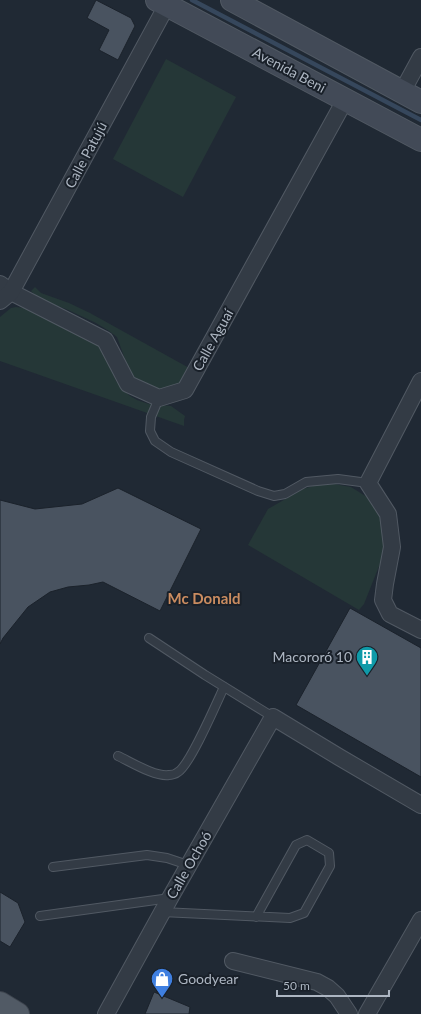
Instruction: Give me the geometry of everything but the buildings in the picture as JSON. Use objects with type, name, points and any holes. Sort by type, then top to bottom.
[{"type":"main road","points":[[0,1003],[18,1014]]},
{"type":"street","points":[[232,0],[256,6],[421,102]]},
{"type":"street","name":"Avenida Beni","points":[[162,3],[421,140]]},
{"type":"street","name":"Calle Patujú","points":[[4,292],[162,3]]},
{"type":"street","points":[[402,92],[421,56]]},
{"type":"street","name":"Calle Aguaí","points":[[159,398],[185,390],[346,100]]},
{"type":"street","points":[[4,292],[105,340],[128,384],[159,398]]},
{"type":"street","points":[[421,381],[368,483],[388,514],[392,547],[385,584],[384,600],[390,614],[421,630]]},
{"type":"street","points":[[273,717],[421,805]]},
{"type":"street","name":"Calle Ochoó","points":[[106,1014],[188,865],[273,717]]},
{"type":"street","points":[[367,1014],[421,920]]},
{"type":"street","points":[[233,960],[317,982],[328,988],[337,996],[349,1014]]},
{"type":"lane","points":[[159,398],[151,418],[150,431],[155,441],[171,452],[258,491],[274,496],[285,494],[306,482],[338,479],[368,483]]},
{"type":"lane","points":[[149,638],[273,717]]},
{"type":"lane","points":[[118,756],[160,775],[169,775],[178,772],[182,769],[190,757],[224,686]]},
{"type":"lane","points":[[40,916],[166,905],[256,917],[290,918],[304,913],[330,866],[329,853],[307,840],[296,845],[256,917]]},
{"type":"lane","points":[[54,867],[147,855],[167,858],[188,865]]},
{"type":"shaded area","points":[[166,59],[236,97],[183,197],[113,159]]},
{"type":"shaded area","points":[[35,287],[41,293],[69,303],[90,313],[191,369],[181,383],[164,390],[156,389],[136,379],[131,373],[126,362],[117,337],[96,323],[66,309],[40,300],[31,291]]},
{"type":"shaded area","points":[[11,308],[24,308],[92,339],[101,347],[109,362],[116,381],[123,390],[137,400],[149,404],[171,406],[185,416],[184,426],[0,361],[0,317]]},
{"type":"shaded area","points":[[334,484],[351,487],[367,497],[378,510],[384,532],[385,551],[364,604],[359,610],[248,545],[268,509],[303,489],[316,485]]},
{"type":"waterway","points":[[192,0],[421,120]]},
{"type":"place","name":"Macororó 10","points":[[367,676]]},
{"type":"place","name":"Goodyear","points":[[162,998]]},
{"type":"district","name":"Mc Donald","points":[[204,599]]}]
